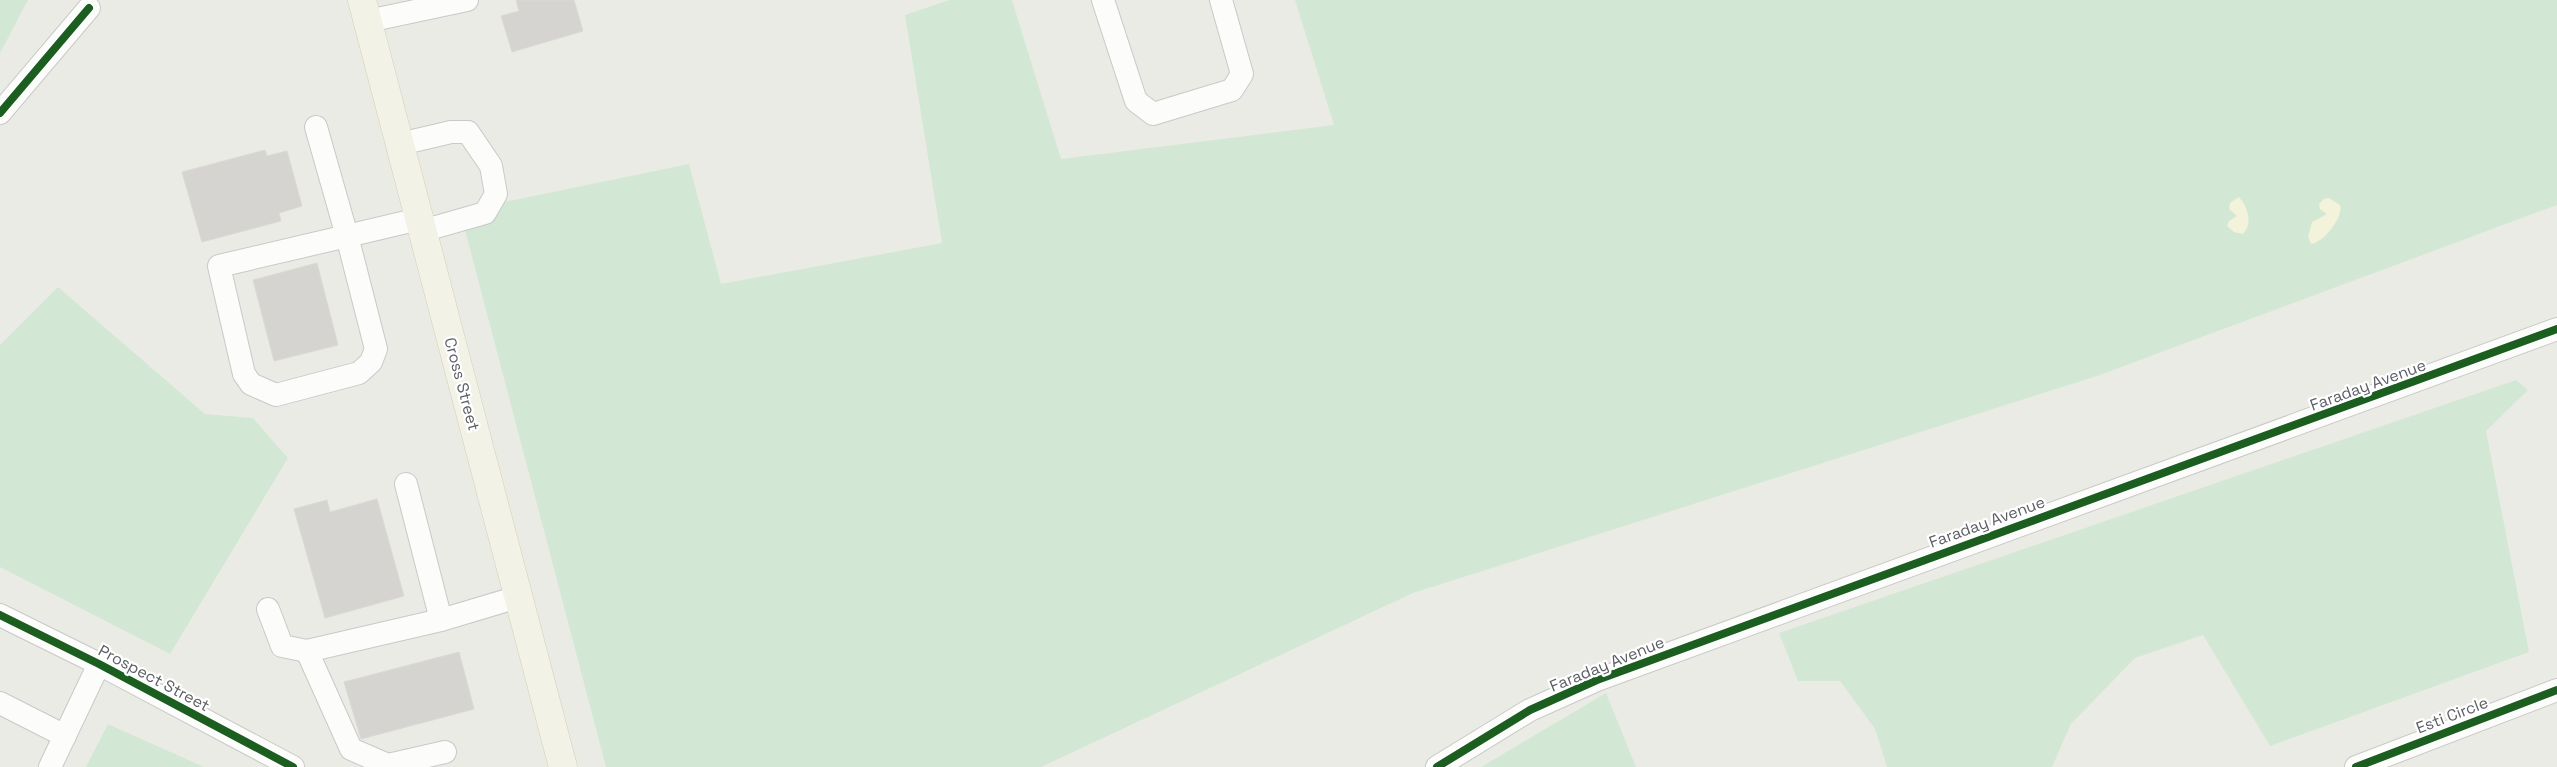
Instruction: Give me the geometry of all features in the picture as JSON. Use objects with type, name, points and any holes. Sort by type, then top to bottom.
[{"type":"main road","name":"Cross Street","points":[[365,11],[563,767]]},
{"type":"street","points":[[365,11],[467,0]]},
{"type":"street","points":[[1103,0],[1136,101],[1153,114],[1232,90],[1242,74],[1221,0]]},
{"type":"street","points":[[0,113],[89,8]]},
{"type":"street","points":[[316,127],[347,236],[376,349],[372,362],[359,373],[276,394],[251,384],[244,374],[219,266],[347,236],[485,214],[496,194],[491,166],[468,132],[451,132],[400,144]]},
{"type":"street","name":"Faraday Avenue","points":[[1437,767],[1530,710],[1597,680],[2557,329]]},
{"type":"street","points":[[406,484],[440,620]]},
{"type":"street","points":[[268,609],[282,646],[307,651],[440,620],[518,597]]},
{"type":"street","name":"Prospect Street","points":[[0,615],[100,664],[293,767]]},
{"type":"street","points":[[307,651],[351,749],[388,765],[445,752]]},
{"type":"street","points":[[50,767],[100,664]]},
{"type":"street","name":"Esti Circle","points":[[2356,767],[2557,690]]},
{"type":"street","points":[[0,703],[65,736]]},
{"type":"shaded area","points":[[0,0],[28,0],[0,53]]},
{"type":"shaded area","points":[[949,0],[1012,0],[1061,159],[1334,125],[1295,0],[2557,0],[2557,205],[2097,376],[1413,593],[1041,767],[606,767],[460,211],[689,164],[721,284],[942,243],[905,15]]},
{"type":"shaded area","points":[[58,287],[205,414],[253,418],[288,458],[170,654],[0,567],[0,345]]},
{"type":"shaded area","points":[[2516,380],[2528,390],[2486,431],[2529,652],[2270,746],[2203,635],[2135,658],[2071,724],[2052,767],[1887,767],[1875,729],[1840,681],[1798,681],[1779,633]]},
{"type":"shaded area","points":[[1606,693],[1636,767],[1481,767]]},
{"type":"shaded area","points":[[108,724],[204,767],[86,767]]},
{"type":"sand","points":[[2239,197],[2247,210],[2249,221],[2243,234],[2234,232],[2227,226],[2229,221],[2237,216],[2229,209],[2230,203]]},
{"type":"sand","points":[[2329,198],[2340,205],[2339,216],[2327,234],[2316,243],[2311,244],[2308,237],[2312,222],[2327,214],[2320,209],[2319,204],[2324,199]]},
{"type":"building","points":[[516,0],[574,0],[583,31],[512,52],[501,16],[519,11]]},
{"type":"building","points":[[265,150],[267,156],[287,151],[302,206],[279,213],[281,221],[202,242],[182,172]]},
{"type":"building","points":[[317,263],[338,345],[274,361],[253,280]]},
{"type":"building","points":[[377,499],[404,596],[325,618],[294,509],[327,500],[330,512]]},
{"type":"building","points":[[459,652],[474,709],[361,739],[344,682]]},
{"type":"cycle path","points":[[0,113],[89,8]]},
{"type":"cycle path","points":[[1437,767],[1530,710],[1597,680],[2557,329]]},
{"type":"cycle path","points":[[0,615],[99,664],[293,767]]},
{"type":"cycle path","points":[[2356,767],[2557,690]]}]
